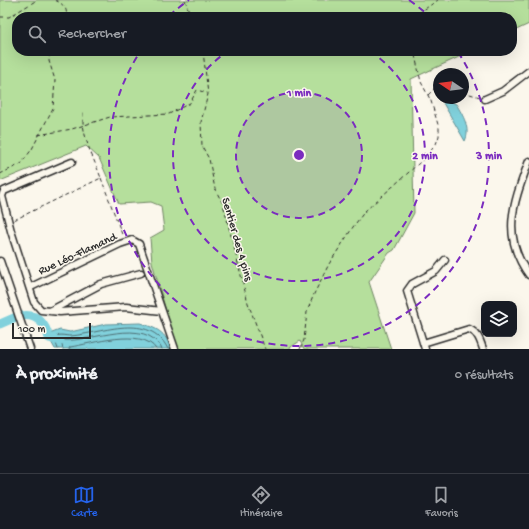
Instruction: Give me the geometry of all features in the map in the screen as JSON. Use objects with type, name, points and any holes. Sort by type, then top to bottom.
[{"type":"street","points":[[485,98],[503,91],[529,71]]},
{"type":"street","points":[[529,161],[513,207],[511,223],[516,253],[529,275]]},
{"type":"street","name":"Rue Léo-Flamand","points":[[72,162],[4,191],[2,196],[7,216],[31,287],[132,240],[139,244],[162,311]]},
{"type":"street","points":[[445,260],[436,271],[412,284],[407,291],[424,346],[469,329],[475,331],[483,349]]},
{"type":"street","points":[[0,261],[30,349]]},
{"type":"street","points":[[50,311],[101,284],[141,273]]},
{"type":"street","points":[[31,287],[34,302],[41,310],[60,312],[126,307],[162,311],[175,349]]},
{"type":"path","points":[[17,12],[37,0]]},
{"type":"path","points":[[56,0],[64,5],[67,12]]},
{"type":"path","points":[[185,0],[189,12]]},
{"type":"path","points":[[420,12],[438,0]]},
{"type":"path","points":[[0,17],[9,17],[12,15]]},
{"type":"path","points":[[0,174],[21,164],[32,149],[53,108],[55,80],[48,61],[49,56]]},
{"type":"path","points":[[204,56],[208,94]]},
{"type":"path","points":[[300,349],[304,340],[308,312],[314,294],[329,264],[353,227],[365,212],[426,157],[436,144],[439,136],[439,128],[428,95],[417,69],[415,56]]},
{"type":"path","points":[[38,135],[82,126],[110,117],[169,114],[190,103],[197,90],[202,90],[208,94]]},
{"type":"path","points":[[428,95],[433,90]]},
{"type":"path","name":"Sentier des 4 pins","points":[[208,94],[201,122],[202,146],[209,159],[215,189],[223,204],[248,303],[265,349]]},
{"type":"path","points":[[469,94],[485,98]]},
{"type":"path","points":[[83,112],[82,126],[84,136],[101,178],[124,243]]},
{"type":"path","points":[[7,216],[12,221],[101,178]]},
{"type":"green space","points":[[0,0],[529,0],[529,24],[517,30],[517,12],[12,12],[12,56],[461,56],[411,79],[414,213],[394,250],[389,253],[369,282],[391,349],[304,349],[300,341],[288,349],[177,349],[152,262],[150,238],[164,230],[161,206],[151,202],[119,204],[99,158],[86,146],[0,181]]},
{"type":"water","points":[[444,104],[456,104],[464,117],[467,127],[467,136],[465,141]]},
{"type":"water","points":[[140,323],[163,334],[172,349],[55,349],[49,338],[52,333],[60,330],[70,332],[106,324]]},
{"type":"waterway","points":[[21,316],[32,316],[40,320],[49,338],[60,341]]},
{"type":"waterway","points":[[0,324],[16,317]]}]
